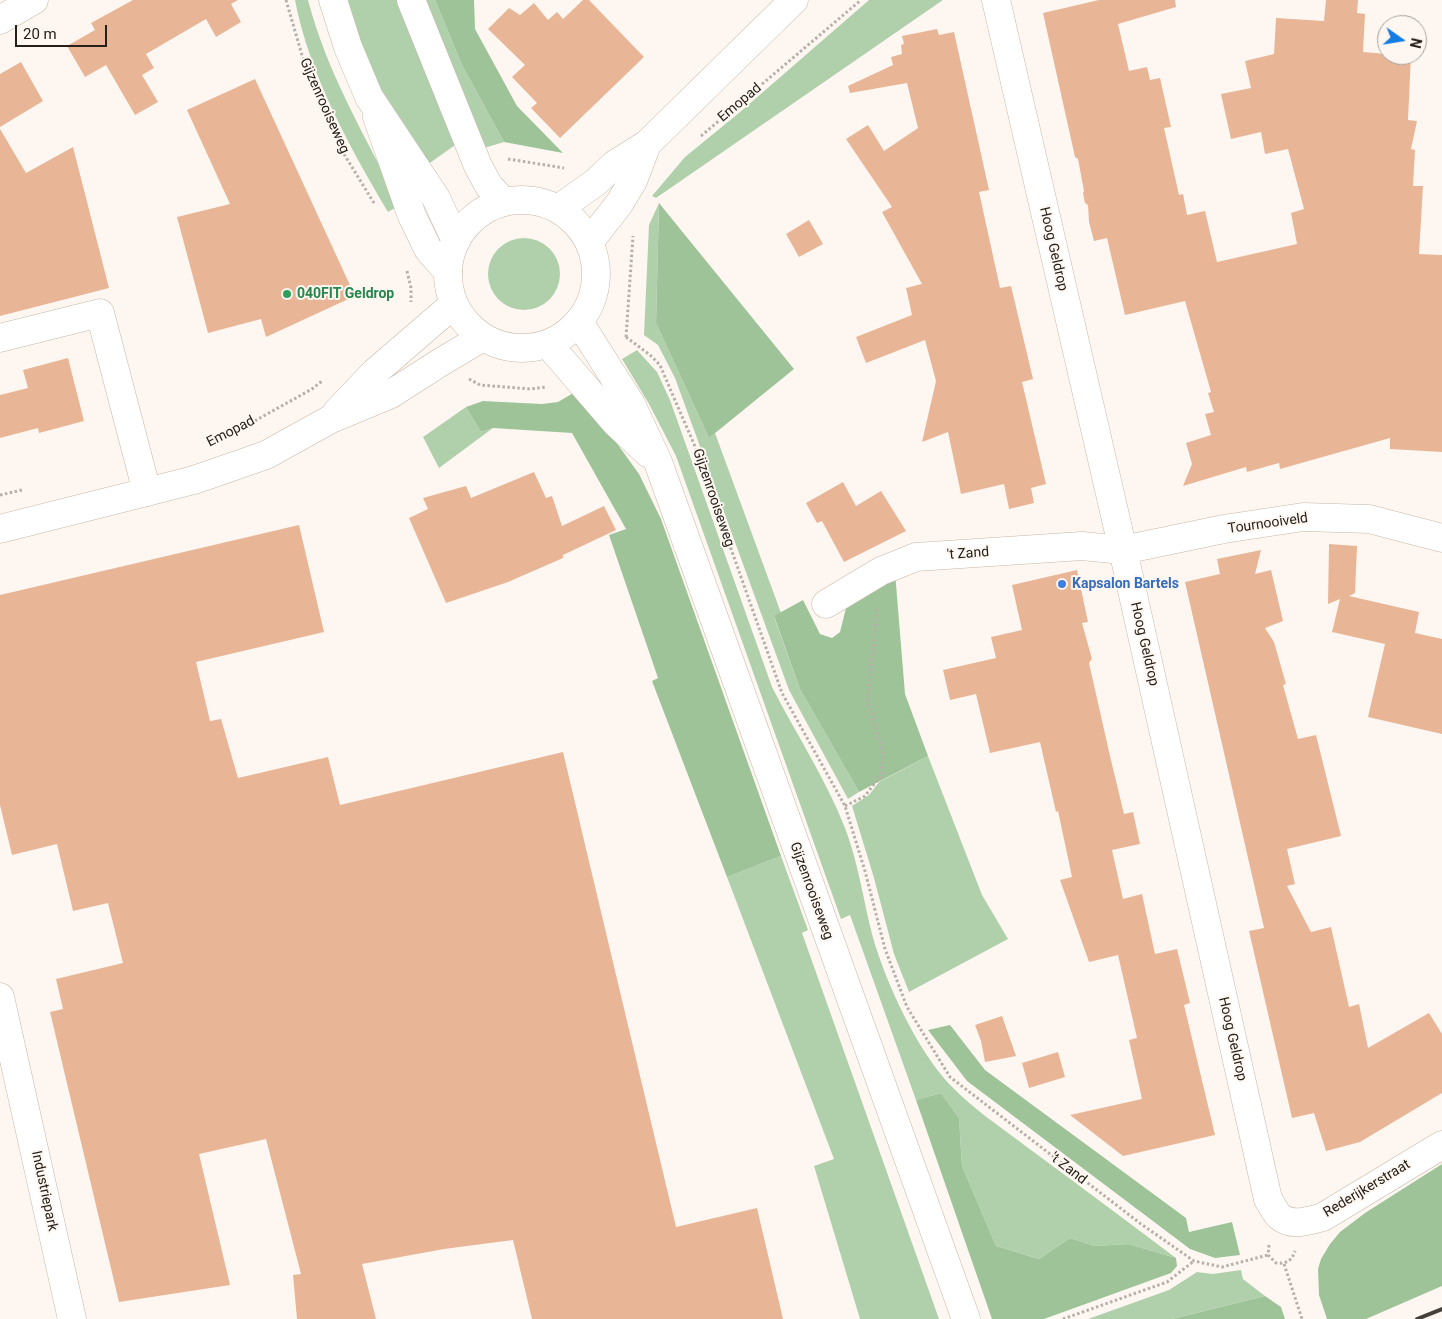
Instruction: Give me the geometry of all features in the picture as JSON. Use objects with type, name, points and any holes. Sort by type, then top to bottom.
[{"type":"main road","points":[[0,20],[34,0]]},
{"type":"main road","points":[[333,0],[348,47],[369,97],[412,216],[428,249],[448,272]]},
{"type":"main road","points":[[411,0],[478,166],[489,186],[504,202]]},
{"type":"main road","points":[[558,209],[596,182],[615,164],[647,144],[794,0]]},
{"type":"main road","name":"Hoog Geldrop","points":[[996,0],[1123,550],[1268,1198],[1278,1216],[1289,1221]]},
{"type":"main road","points":[[369,97],[436,198],[456,241]]},
{"type":"main road","points":[[590,241],[619,204],[633,181],[647,144]]},
{"type":"main road","points":[[525,200],[541,202],[558,209],[574,221],[590,241],[595,260],[596,275],[592,300],[579,322],[548,344],[523,348],[497,344],[483,337],[466,323],[454,304],[448,272],[450,257],[456,241],[467,225],[477,216],[487,209],[504,202],[525,200]]},
{"type":"main road","points":[[330,419],[375,372],[413,326],[454,304]]},
{"type":"main road","points":[[0,338],[100,313],[147,492]]},
{"type":"main road","name":"Gijzenrooiseweg","points":[[579,322],[603,357],[631,404],[658,462],[966,1319]]},
{"type":"main road","points":[[0,529],[194,480],[266,455],[330,419],[392,394],[483,337]]},
{"type":"main road","name":"Gijzenrooiseweg","points":[[548,344],[616,423],[658,462]]},
{"type":"main road","name":"Tournooiveld","points":[[1123,550],[1224,529],[1303,517],[1369,519],[1442,538]]},
{"type":"main road","name":"'t Zand","points":[[826,604],[881,571],[916,557],[1082,546],[1123,550]]},
{"type":"main road","name":"Industriepark","points":[[0,997],[8,1066],[72,1319]]},
{"type":"main road","name":"Rederijkerstraat","points":[[1289,1221],[1307,1222],[1323,1216],[1442,1145]]},
{"type":"path","name":"Gijzenrooiseweg","points":[[286,0],[302,55],[340,146],[375,206]]},
{"type":"path","name":"Emopad","points":[[696,140],[861,0]]},
{"type":"path","points":[[404,265],[411,288],[413,326]]},
{"type":"path","name":"Gijzenrooiseweg","points":[[603,357],[626,337],[660,365],[694,444],[782,693],[845,806],[865,871],[885,949],[907,1007]]},
{"type":"path","points":[[441,362],[480,385],[531,389],[561,384],[576,376]]},
{"type":"path","name":"Emopad","points":[[230,435],[328,377]]},
{"type":"path","points":[[0,495],[28,489]]},
{"type":"path","points":[[845,806],[865,796],[881,775],[883,752],[868,701],[881,571]]},
{"type":"path","name":"'t Zand","points":[[907,1007],[950,1077],[1133,1218],[1194,1260],[1222,1267],[1268,1255],[1276,1263],[1284,1264],[1302,1319]]},
{"type":"path","points":[[1063,1319],[1167,1282],[1194,1260]]},
{"type":"green space","points":[[295,0],[308,0],[336,79],[400,205],[388,212],[332,110],[310,55],[301,28]]},
{"type":"green space","points":[[345,0],[402,0],[458,143],[427,165],[396,119],[361,50]]},
{"type":"green space","points":[[421,0],[435,0],[462,65],[504,142],[484,148]]},
{"type":"green space","points":[[435,0],[474,0],[475,29],[517,106],[563,153],[504,142],[462,65]]},
{"type":"green space","points":[[869,0],[943,0],[656,198],[652,196],[685,157]]},
{"type":"green space","points":[[659,203],[656,323],[709,438],[715,433],[781,613],[774,617],[800,689],[859,792],[848,799],[789,690],[675,378],[658,345],[644,335],[649,225]]},
{"type":"green space","points":[[659,203],[794,369],[709,438],[656,323]]},
{"type":"green space","points":[[524,238],[544,244],[554,254],[560,274],[554,294],[544,304],[524,310],[504,304],[494,294],[488,274],[494,254],[504,244]]},
{"type":"green space","points":[[637,350],[657,372],[670,400],[772,687],[820,774],[845,828],[857,867],[877,951],[891,988],[918,1041],[948,1083],[970,1104],[1176,1258],[1129,1244],[1095,1246],[1070,1238],[1039,1259],[996,1246],[962,1166],[959,1118],[941,1093],[916,1100],[850,915],[841,919],[676,456],[649,404],[622,359]]},
{"type":"green space","points":[[575,392],[608,431],[639,474],[661,519],[781,856],[727,877],[652,681],[658,678],[609,535],[626,529],[572,433],[493,428],[481,432],[466,407],[483,401],[542,404],[558,402]]},
{"type":"green space","points":[[466,407],[481,432],[493,428],[439,468],[423,437]]},
{"type":"green space","points":[[895,572],[905,694],[928,756],[859,792],[800,689],[774,616],[803,600],[820,634],[832,638],[840,632],[848,600]]},
{"type":"green space","points":[[928,756],[982,895],[1008,939],[909,992],[894,954],[874,878],[852,806],[869,795],[879,782]]},
{"type":"green space","points":[[781,856],[808,930],[802,933],[939,1319],[860,1319],[814,1166],[834,1159],[727,877]]},
{"type":"green space","points":[[950,1025],[985,1070],[1186,1218],[1189,1232],[1232,1222],[1240,1255],[1215,1258],[1190,1249],[967,1081],[928,1030]]},
{"type":"green space","points":[[941,1093],[959,1118],[962,1166],[996,1246],[1039,1259],[1070,1238],[1095,1246],[1129,1244],[1176,1258],[1177,1266],[1171,1273],[1044,1319],[992,1319],[916,1100]]},
{"type":"green space","points":[[1442,1164],[1442,1286],[1366,1319],[1327,1319],[1319,1295],[1318,1269],[1321,1259],[1330,1244],[1340,1232],[1365,1213]]},
{"type":"green space","points":[[1241,1270],[1243,1279],[1265,1296],[1172,1319],[1088,1319],[1169,1290],[1197,1272],[1213,1274]]},
{"type":"green space","points":[[1265,1296],[1281,1307],[1285,1319],[1172,1319]]},
{"type":"building","points":[[133,0],[238,0],[231,4],[241,22],[216,37],[206,19],[146,54],[154,68],[142,75],[158,102],[135,115],[106,65],[85,77],[67,46],[95,30],[91,23]]},
{"type":"building","points":[[583,0],[589,0],[644,57],[560,138],[531,108],[537,103],[512,77],[525,65],[488,29],[509,8],[520,15],[534,3],[548,20],[557,12],[563,19]]},
{"type":"building","points":[[1099,0],[1175,0],[1176,7],[1118,24],[1129,71],[1147,67],[1150,80],[1160,78],[1171,127],[1164,128],[1179,195],[1183,194],[1187,215],[1205,211],[1217,262],[1297,244],[1291,213],[1304,209],[1288,149],[1265,154],[1261,132],[1231,139],[1221,94],[1251,88],[1245,61],[1274,54],[1276,18],[1324,21],[1326,0],[1358,0],[1357,13],[1365,14],[1363,52],[1377,53],[1377,65],[1411,65],[1408,120],[1417,121],[1411,149],[1415,150],[1413,186],[1423,186],[1419,254],[1442,255],[1442,452],[1390,449],[1390,438],[1280,469],[1279,463],[1247,472],[1246,467],[1183,486],[1192,464],[1186,443],[1211,435],[1205,414],[1214,412],[1208,393],[1211,392],[1185,301],[1125,315],[1107,238],[1094,241],[1089,222],[1088,205],[1085,203],[1083,193],[1078,159],[1075,157],[1043,13]]},
{"type":"building","points":[[937,29],[939,35],[954,32],[989,190],[979,192],[1000,288],[1011,286],[1033,379],[1022,382],[1046,484],[1031,488],[1034,503],[1009,509],[1004,484],[961,494],[948,432],[922,442],[936,381],[925,340],[866,363],[856,337],[912,315],[906,288],[922,284],[882,212],[892,207],[846,139],[868,125],[884,151],[918,128],[907,83],[850,93],[848,86],[893,65],[891,57],[902,54],[901,45],[904,44],[902,36]]},
{"type":"building","points":[[21,62],[43,101],[0,127],[0,74]]},
{"type":"building","points":[[255,79],[355,296],[266,337],[261,319],[208,333],[177,217],[230,204],[187,110]]},
{"type":"building","points":[[0,129],[26,173],[73,147],[109,288],[0,316]]},
{"type":"building","points":[[809,220],[823,244],[799,257],[786,234]]},
{"type":"building","points":[[68,358],[84,421],[39,433],[38,428],[0,438],[0,395],[28,388],[23,370]]},
{"type":"building","points":[[534,472],[546,498],[552,496],[562,526],[604,506],[616,530],[563,555],[563,558],[508,582],[446,603],[409,518],[428,509],[423,498],[466,486],[471,498]]},
{"type":"building","points":[[843,482],[856,506],[881,491],[906,531],[844,562],[822,521],[817,523],[806,503]]},
{"type":"building","points":[[299,525],[324,632],[196,662],[210,721],[221,719],[238,778],[328,757],[340,805],[563,752],[676,1227],[757,1208],[783,1319],[532,1319],[513,1240],[444,1249],[362,1264],[376,1319],[297,1319],[293,1275],[301,1274],[266,1139],[199,1154],[230,1285],[119,1302],[50,1012],[63,1009],[56,979],[123,963],[108,903],[73,911],[57,844],[12,855],[0,805],[0,595]]},
{"type":"building","points":[[1329,544],[1357,546],[1355,593],[1349,596],[1419,612],[1415,633],[1442,639],[1442,734],[1368,717],[1385,644],[1332,632],[1340,599],[1328,604]]},
{"type":"building","points":[[1261,550],[1255,574],[1271,570],[1283,621],[1265,628],[1274,642],[1286,684],[1283,685],[1298,739],[1316,735],[1341,836],[1287,849],[1295,884],[1287,886],[1311,932],[1331,927],[1349,1007],[1359,1004],[1368,1048],[1429,1013],[1442,1034],[1442,1093],[1360,1142],[1326,1151],[1314,1113],[1292,1118],[1249,931],[1264,928],[1185,582],[1220,574],[1217,559]]},
{"type":"building","points":[[1077,570],[1088,622],[1082,623],[1092,659],[1089,663],[1110,756],[1124,814],[1133,812],[1140,844],[1112,850],[1123,899],[1142,894],[1155,954],[1177,949],[1190,1003],[1184,1005],[1215,1135],[1123,1156],[1070,1115],[1142,1099],[1129,1040],[1137,1038],[1118,955],[1089,962],[1060,880],[1072,877],[1058,811],[1056,812],[1040,742],[990,753],[976,694],[950,700],[943,670],[996,658],[991,637],[1022,630],[1012,585]]},
{"type":"building","points":[[1002,1016],[1016,1056],[985,1062],[981,1041],[975,1025]]},
{"type":"building","points":[[1058,1052],[1065,1077],[1029,1088],[1022,1063]]},
{"type":"railway","points":[[1417,1319],[1442,1309]]},
{"type":"place","name":"040FIT Geldrop","points":[[287,294]]},
{"type":"place","name":"Kapsalon Bartels","points":[[1062,584]]}]
